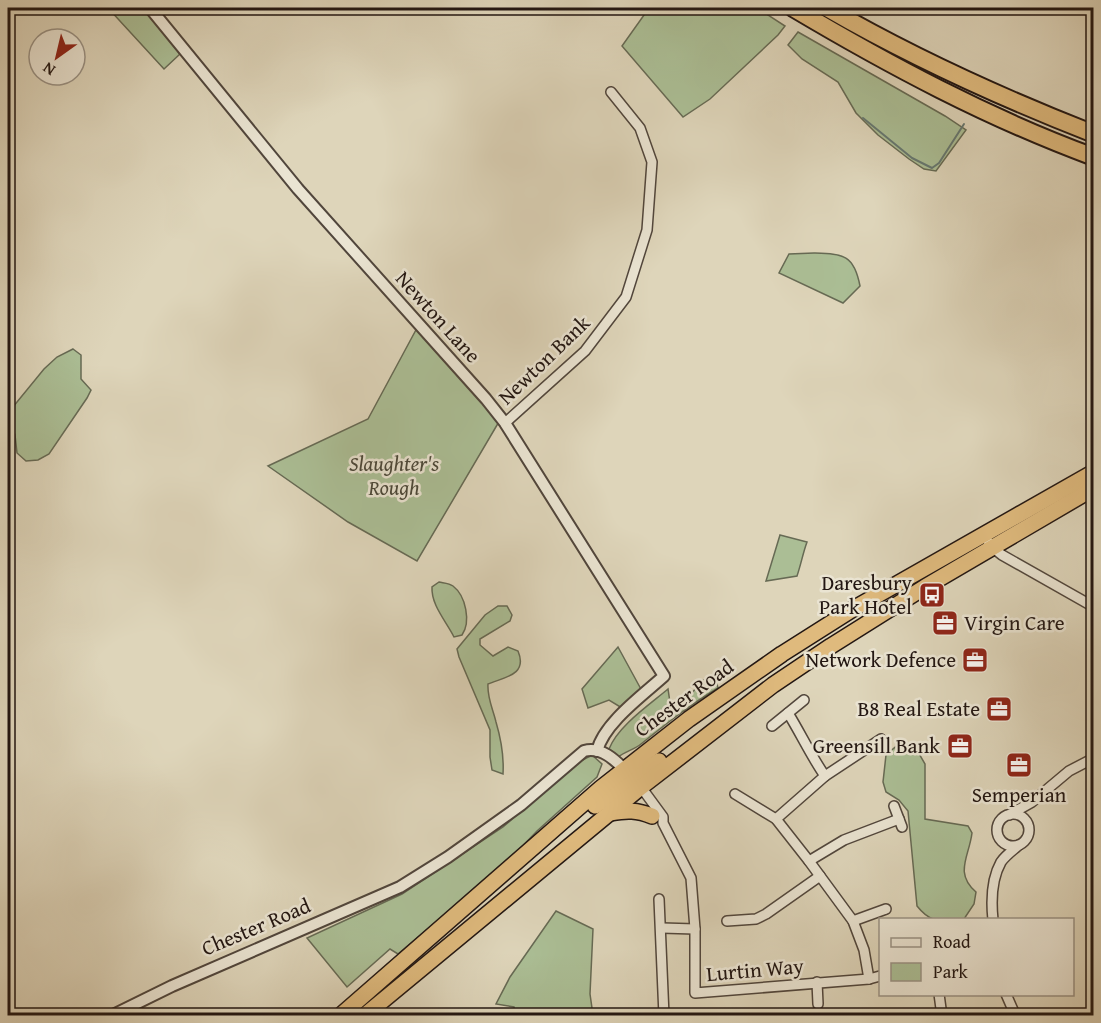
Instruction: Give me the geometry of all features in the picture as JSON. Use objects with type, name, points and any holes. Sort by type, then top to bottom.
[{"type":"highway","points":[[793,8],[881,60],[954,97],[1039,136],[1094,157]]},
{"type":"highway","points":[[827,8],[965,79],[1094,134]]},
{"type":"highway","points":[[965,79],[1094,122]]},
{"type":"highway","points":[[954,97],[1003,128],[1094,167]]},
{"type":"highway","name":"Chester Road","points":[[364,1016],[607,814],[629,781],[689,718],[782,654],[853,609],[1094,472]]},
{"type":"highway","name":"Chester Road","points":[[340,1016],[520,860],[629,781],[739,710],[831,645],[1094,488]]},
{"type":"highway","points":[[607,814],[628,810],[638,811],[657,820]]},
{"type":"street","name":"Newton Lane","points":[[150,8],[298,189],[505,423],[664,676]]},
{"type":"street","name":"Newton Bank","points":[[505,423],[585,351],[626,297],[646,230],[652,162],[640,128],[611,92]]},
{"type":"street","points":[[983,534],[992,547],[1009,559],[1094,607]]},
{"type":"street","name":"Chester Road","points":[[111,1016],[172,986],[400,887],[521,806],[582,752],[590,749],[600,752],[602,737],[610,726],[664,676]]},
{"type":"street","points":[[772,726],[804,700]]},
{"type":"street","points":[[788,713],[806,740],[813,759],[825,776]]},
{"type":"street","points":[[776,819],[825,776],[881,739]]},
{"type":"street","points":[[600,752],[629,781],[657,820],[690,878],[695,929],[662,928]]},
{"type":"street","points":[[1002,861],[999,823],[1032,802],[1069,771],[1094,758]]},
{"type":"street","points":[[735,794],[776,819],[853,921],[864,950],[869,979]]},
{"type":"street","points":[[993,918],[993,895],[997,873],[1002,861],[1028,835],[1032,802]]},
{"type":"street","points":[[809,861],[844,840],[901,823],[894,806]]},
{"type":"street","points":[[1009,815],[1018,815],[1028,825]]},
{"type":"street","points":[[999,837],[1005,844],[1018,845]]},
{"type":"street","points":[[727,921],[756,919],[820,876]]},
{"type":"street","points":[[659,899],[664,1016]]},
{"type":"street","points":[[853,921],[886,909]]},
{"type":"street","name":"Lurtin Way","points":[[695,929],[695,993],[869,979],[879,976]]},
{"type":"street","name":"Lurtin Way","points":[[817,982],[819,1004]]},
{"type":"street","points":[[939,996],[942,1016]]},
{"type":"street","points":[[1007,996],[1013,1010]]},
{"type":"green space","points":[[108,8],[143,8],[180,54],[164,69]]},
{"type":"green space","points":[[649,8],[757,8],[785,26],[710,99],[683,117],[622,46]]},
{"type":"green space","points":[[798,32],[966,130],[936,171],[924,169],[878,135],[856,113],[838,82],[802,59],[788,45]]},
{"type":"green space","points":[[789,254],[840,255],[854,267],[860,286],[843,303],[779,273]]},
{"type":"green space","name":"Slaughter's Rough","points":[[417,328],[500,420],[417,561],[348,522],[268,466],[368,419]]},
{"type":"green space","points":[[73,349],[81,355],[81,379],[91,390],[49,454],[38,460],[26,461],[17,453],[15,435],[8,443],[8,413],[44,369],[57,357]]},
{"type":"green space","points":[[780,535],[807,542],[797,576],[766,581]]},
{"type":"green space","points":[[439,582],[453,586],[464,602],[467,616],[462,635],[454,637],[436,607],[432,587]]},
{"type":"green space","points":[[498,606],[507,606],[512,615],[510,621],[480,639],[480,645],[493,656],[508,647],[518,651],[520,659],[520,665],[513,674],[488,684],[489,699],[501,741],[503,774],[492,770],[490,730],[457,649],[485,615]]},
{"type":"green space","points":[[618,647],[642,691],[622,708],[609,700],[588,708],[582,689]]},
{"type":"green space","points":[[703,680],[716,680],[718,688],[688,707],[635,748],[617,758],[609,749],[619,732],[668,689],[671,709],[691,694]]},
{"type":"green space","points":[[900,743],[914,745],[925,764],[925,819],[968,826],[972,833],[964,871],[969,885],[976,892],[974,904],[965,918],[930,918],[917,906],[908,811],[899,800],[886,792],[883,782],[886,755]]},
{"type":"green space","points":[[592,755],[602,764],[597,777],[537,831],[507,862],[398,954],[390,949],[347,987],[307,938],[402,894],[503,827],[577,763]]},
{"type":"green space","points":[[556,911],[593,929],[590,994],[593,1015],[515,1015],[514,1007],[496,1004],[510,977]]},
{"type":"waterway","points":[[863,118],[912,158],[932,168],[939,163],[964,124]]},
{"type":"place","name":"Daresbury Park Hotel","points":[[932,595]]},
{"type":"place","name":"Virgin Care","points":[[945,623]]},
{"type":"place","name":"Network Defence","points":[[975,660]]},
{"type":"place","name":"B8 Real Estate","points":[[999,709]]},
{"type":"place","name":"Greensill Bank","points":[[960,746]]},
{"type":"place","name":"Semperian","points":[[1019,765]]}]
